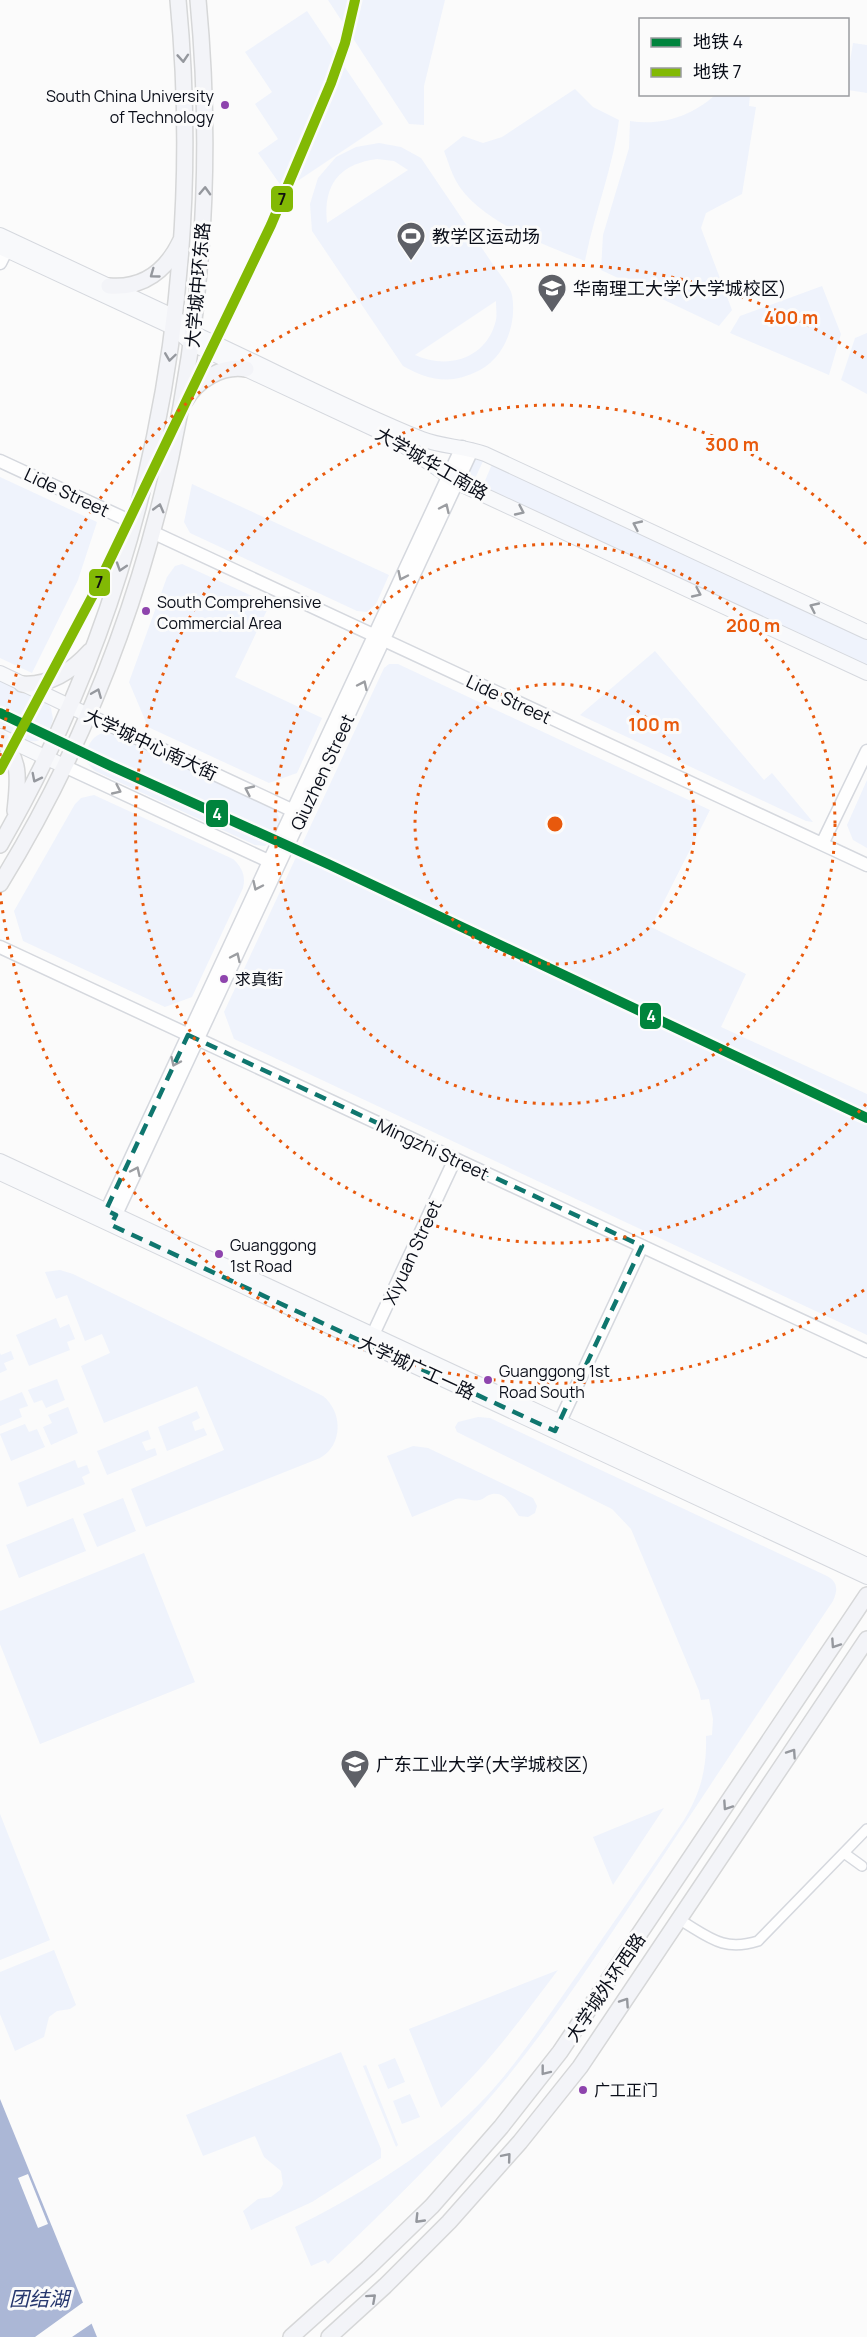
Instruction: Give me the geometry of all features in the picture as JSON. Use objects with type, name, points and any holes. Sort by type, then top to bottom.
[{"type":"main road","name":"大学城中环东路","points":[[0,845],[46,757],[94,647],[134,523],[158,429],[175,322],[183,237],[186,126],[178,0]]},
{"type":"main road","name":"大学城中环东路","points":[[0,884],[33,826],[88,715],[117,640],[165,485],[182,406],[193,339],[201,265],[206,163],[205,98],[198,0]]},
{"type":"main road","points":[[109,286],[127,286],[154,276],[168,261],[183,237]]},
{"type":"main road","name":"大学城华工南路","points":[[4,243],[175,322]]},
{"type":"main road","name":"大学城华工南路","points":[[4,243],[109,286],[175,322],[193,339],[246,369],[391,437],[453,479],[867,673]]},
{"type":"main road","name":"大学城华工南路","points":[[193,339],[421,438],[467,448],[867,632]]},
{"type":"main road","points":[[182,406],[190,392],[205,379],[232,368],[246,369]]},
{"type":"main road","points":[[22,684],[45,683],[60,676],[94,647]]},
{"type":"main road","name":"大学城中心南大街","points":[[0,674],[88,715]]},
{"type":"main road","points":[[0,737],[64,766]]},
{"type":"main road","points":[[0,737],[12,752],[18,771],[15,819]]},
{"type":"main road","name":"大学城广工一路","points":[[0,1161],[109,1217],[370,1340],[867,1565]]},
{"type":"main road","name":"大学城广工一路","points":[[0,1173],[109,1217]]},
{"type":"main road","name":"大学城广工一路","points":[[558,1427],[867,1577]]},
{"type":"main road","name":"大学城外环西路","points":[[291,2337],[368,2268],[432,2206],[501,2127],[560,2052],[867,1595]]},
{"type":"main road","name":"大学城外环西路","points":[[329,2337],[419,2254],[477,2192],[520,2142],[593,2049],[867,1639]]},
{"type":"street","points":[[0,263],[4,243]]},
{"type":"street","name":"Qiuzhen Street","points":[[109,1217],[467,448]]},
{"type":"street","name":"Lide Street","points":[[0,461],[134,523]]},
{"type":"street","name":"Lide Street","points":[[152,532],[867,865]]},
{"type":"street","name":"大学城中心南大街","points":[[88,715],[297,812]]},
{"type":"street","points":[[822,844],[867,751]]},
{"type":"street","points":[[64,766],[274,863]]},
{"type":"street","name":"Mingzhi Street","points":[[0,947],[867,1351]]},
{"type":"street","name":"Xiyuan Street","points":[[370,1340],[455,1159]]},
{"type":"street","points":[[558,1427],[642,1246]]},
{"type":"street","points":[[680,1920],[722,1944],[741,1946],[758,1941],[867,1829]]},
{"type":"street","points":[[843,1853],[862,1866]]},
{"type":"highlighted area","points":[[188,1035],[642,1246],[555,1431],[111,1225],[116,1215],[106,1210]]},
{"type":"shaded area","points":[[328,0],[445,0],[424,86],[424,125],[409,124]]},
{"type":"shaded area","points":[[307,11],[383,124],[284,190],[258,153],[278,139],[255,104],[272,92],[245,52]]},
{"type":"shaded area","points":[[853,43],[867,45],[867,93],[849,90],[849,68]]},
{"type":"shaded area","points":[[575,89],[593,107],[619,120],[585,261],[514,230],[480,208],[466,195],[456,181],[444,151],[463,136],[483,143],[502,137]]},
{"type":"shaded area","points":[[714,96],[750,96],[749,106],[756,107],[742,194],[706,213],[701,228],[732,310],[719,326],[601,270],[603,235],[629,148],[630,121],[665,121],[697,109]]},
{"type":"shaded area","points":[[379,143],[401,147],[421,158],[508,286],[512,295],[513,316],[508,337],[497,356],[480,370],[460,378],[441,379],[422,375],[403,366],[312,231],[310,204],[318,178],[336,157],[356,147]],"holes":[[[377,159],[394,161],[408,170],[327,223],[328,198],[336,179],[343,171],[353,166]],[[496,301],[496,320],[491,333],[475,352],[452,361],[427,359],[415,355]]]},
{"type":"shaded area","points":[[822,286],[841,334],[829,375],[730,333],[740,316]]},
{"type":"shaded area","points":[[867,333],[867,394],[841,380],[855,338]]},
{"type":"shaded area","points":[[484,459],[472,485],[466,476],[473,460]]},
{"type":"shaded area","points":[[493,462],[867,636],[867,669],[481,490]]},
{"type":"shaded area","points":[[0,477],[97,522],[78,580],[32,673],[0,658]]},
{"type":"shaded area","points":[[192,484],[389,575],[376,604],[367,612],[357,611],[190,533],[184,522]]},
{"type":"shaded area","points":[[182,564],[270,604],[235,677],[322,718],[297,773],[269,783],[148,727],[129,682],[167,577],[175,566]]},
{"type":"shaded area","points":[[655,651],[764,780],[772,773],[813,822],[806,821],[580,715]]},
{"type":"shaded area","points":[[389,664],[398,664],[710,810],[651,927],[746,974],[721,1027],[867,1094],[867,1335],[234,1039],[224,1012],[384,668]]},
{"type":"shaded area","points":[[0,680],[45,701],[51,708],[53,719],[44,737],[38,741],[32,741],[0,728]]},
{"type":"shaded area","points":[[106,732],[276,809],[280,821],[273,840],[265,846],[255,845],[95,771],[87,763],[88,748],[96,736]]},
{"type":"shaded area","points":[[867,780],[867,848],[853,840],[847,825]]},
{"type":"shaded area","points":[[94,795],[233,859],[241,869],[244,876],[243,888],[192,997],[165,1007],[23,941],[14,911],[75,804],[81,798]]},
{"type":"shaded area","points":[[60,1270],[73,1274],[323,1396],[330,1403],[337,1419],[338,1428],[333,1445],[320,1458],[146,1527],[131,1489],[224,1450],[197,1386],[104,1423],[81,1366],[110,1353],[102,1334],[85,1341],[67,1295],[56,1299],[45,1272]]},
{"type":"shaded area","points":[[56,1318],[60,1328],[69,1324],[75,1339],[67,1342],[70,1350],[29,1366],[16,1335]]},
{"type":"shaded area","points":[[11,1351],[14,1359],[4,1363],[7,1370],[0,1373],[0,1353],[1,1355]]},
{"type":"shaded area","points":[[57,1379],[65,1400],[46,1408],[42,1400],[34,1403],[28,1390]]},
{"type":"shaded area","points":[[22,1392],[28,1406],[19,1409],[22,1417],[0,1426],[0,1401]]},
{"type":"shaded area","points":[[68,1407],[78,1433],[51,1445],[43,1427],[52,1423],[48,1415]]},
{"type":"shaded area","points":[[197,1411],[200,1418],[192,1422],[195,1431],[204,1428],[207,1435],[167,1451],[158,1427]]},
{"type":"shaded area","points":[[478,1417],[490,1418],[827,1576],[835,1584],[836,1593],[833,1601],[644,1885],[576,1985],[523,2057],[462,2129],[374,2220],[328,2264],[325,2260],[311,2266],[295,2227],[381,2179],[422,2152],[476,2108],[518,2059],[684,1820],[695,1800],[702,1780],[706,1736],[712,1735],[713,1719],[709,1699],[701,1700],[631,1529],[612,1509],[457,1432],[455,1427],[458,1422]]},
{"type":"shaded area","points":[[25,1424],[29,1432],[37,1429],[45,1447],[11,1461],[0,1434]]},
{"type":"shaded area","points":[[148,1430],[151,1439],[142,1442],[146,1451],[155,1448],[157,1455],[107,1475],[97,1451]]},
{"type":"shaded area","points":[[413,1446],[428,1448],[533,1498],[537,1506],[535,1513],[528,1517],[519,1516],[503,1496],[495,1494],[481,1500],[456,1499],[412,1517],[387,1456]]},
{"type":"shaded area","points":[[75,1460],[78,1468],[87,1465],[90,1473],[82,1477],[85,1484],[27,1507],[18,1483]]},
{"type":"shaded area","points":[[123,1498],[136,1531],[97,1547],[83,1514]]},
{"type":"shaded area","points":[[73,1518],[86,1551],[19,1578],[6,1545]]},
{"type":"shaded area","points":[[144,1553],[195,1682],[40,1744],[0,1644],[0,1611]]},
{"type":"shaded area","points":[[664,1808],[613,1885],[593,1837]]},
{"type":"shaded area","points":[[0,1814],[50,1940],[0,1960]]},
{"type":"shaded area","points":[[54,1950],[76,2005],[70,2009],[57,2011],[49,2017],[44,2037],[15,2051],[0,2014],[0,1972]]},
{"type":"shaded area","points":[[558,1970],[488,2059],[441,2108],[409,2029]]},
{"type":"shaded area","points":[[341,2052],[381,2149],[381,2158],[312,2202],[251,2230],[243,2211],[258,2199],[271,2197],[280,2190],[283,2184],[281,2171],[264,2157],[255,2136],[203,2156],[186,2115]]},
{"type":"shaded area","points":[[395,2058],[405,2082],[388,2089],[378,2065]]},
{"type":"shaded area","points":[[366,2065],[398,2145],[396,2147],[363,2066]]},
{"type":"shaded area","points":[[410,2094],[420,2117],[402,2124],[393,2101]]},
{"type":"water","name":"团结湖","points":[[0,2099],[97,2337],[0,2337]]},
{"type":"pier","points":[[28,2174],[48,2224],[38,2228],[18,2178]]},
{"type":"pier","points":[[85,2301],[94,2322],[72,2337],[35,2337]]},
{"type":"metro line","name":"7","points":[[0,770],[92,597],[271,225],[331,83],[345,43],[355,0]]},
{"type":"metro line","name":"4","points":[[0,713],[328,864],[867,1118]]},
{"type":"place","name":"South China University of Technology","points":[[225,105]]},
{"type":"place","name":"教学区运动场","points":[[411,262]]},
{"type":"place","name":"华南理工大学(大学城校区)","points":[[552,314]]},
{"type":"place","name":"South Comprehensive Commercial Area","points":[[146,611]]},
{"type":"place","name":"求真街","points":[[224,979]]},
{"type":"place","name":"Guanggong 1st Road","points":[[219,1254]]},
{"type":"place","name":"Guanggong 1st Road South","points":[[488,1380]]},
{"type":"place","name":"广东工业大学(大学城校区)","points":[[355,1790]]},
{"type":"place","name":"广工正门","points":[[583,2090]]}]
